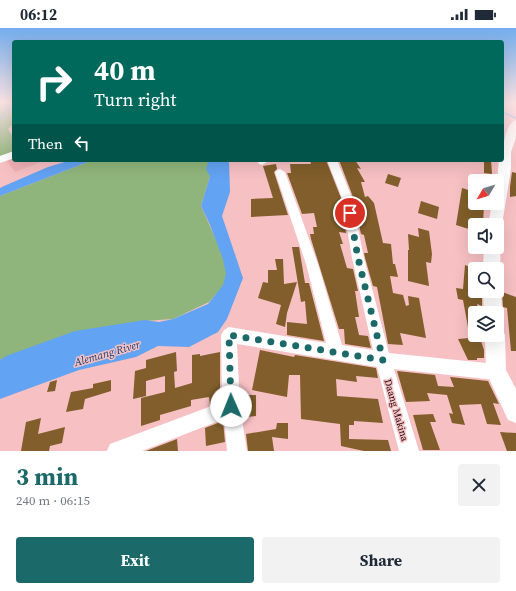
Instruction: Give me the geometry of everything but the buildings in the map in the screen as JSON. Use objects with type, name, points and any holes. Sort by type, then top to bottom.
[{"type":"main road","points":[[496,218],[505,169],[505,152],[516,123]]},
{"type":"main road","points":[[0,160],[12,155]]},
{"type":"main road","points":[[495,342],[496,372],[516,412]]},
{"type":"street","name":"Daang Makina","points":[[333,162],[347,198],[358,258],[383,360],[409,451]]},
{"type":"street","points":[[280,172],[312,264],[336,352]]},
{"type":"street","points":[[237,451],[231,406],[229,335],[383,360],[496,372]]},
{"type":"street","points":[[118,451],[231,406]]},
{"type":"shaded area","points":[[12,159],[12,162],[41,162],[15,172],[7,161]]},
{"type":"green space","points":[[0,122],[12,122],[12,126],[8,129],[12,135],[12,152],[0,156]]},
{"type":"green space","points":[[88,162],[209,162],[210,176],[201,206],[232,276],[209,302],[173,319],[144,321],[0,361],[0,196]]},
{"type":"water","points":[[64,162],[88,162],[0,196],[0,188],[48,167]]},
{"type":"water","name":"Alemang River","points":[[208,162],[229,162],[230,192],[222,216],[243,278],[227,319],[218,332],[189,347],[158,346],[136,357],[79,370],[0,399],[0,360],[6,356],[75,331],[145,320],[159,322],[173,319],[208,304],[223,285],[226,274],[223,259],[201,206],[210,176],[206,169]]},
{"type":"route","points":[[231,406],[229,335],[383,360],[358,258],[350,213]]}]
